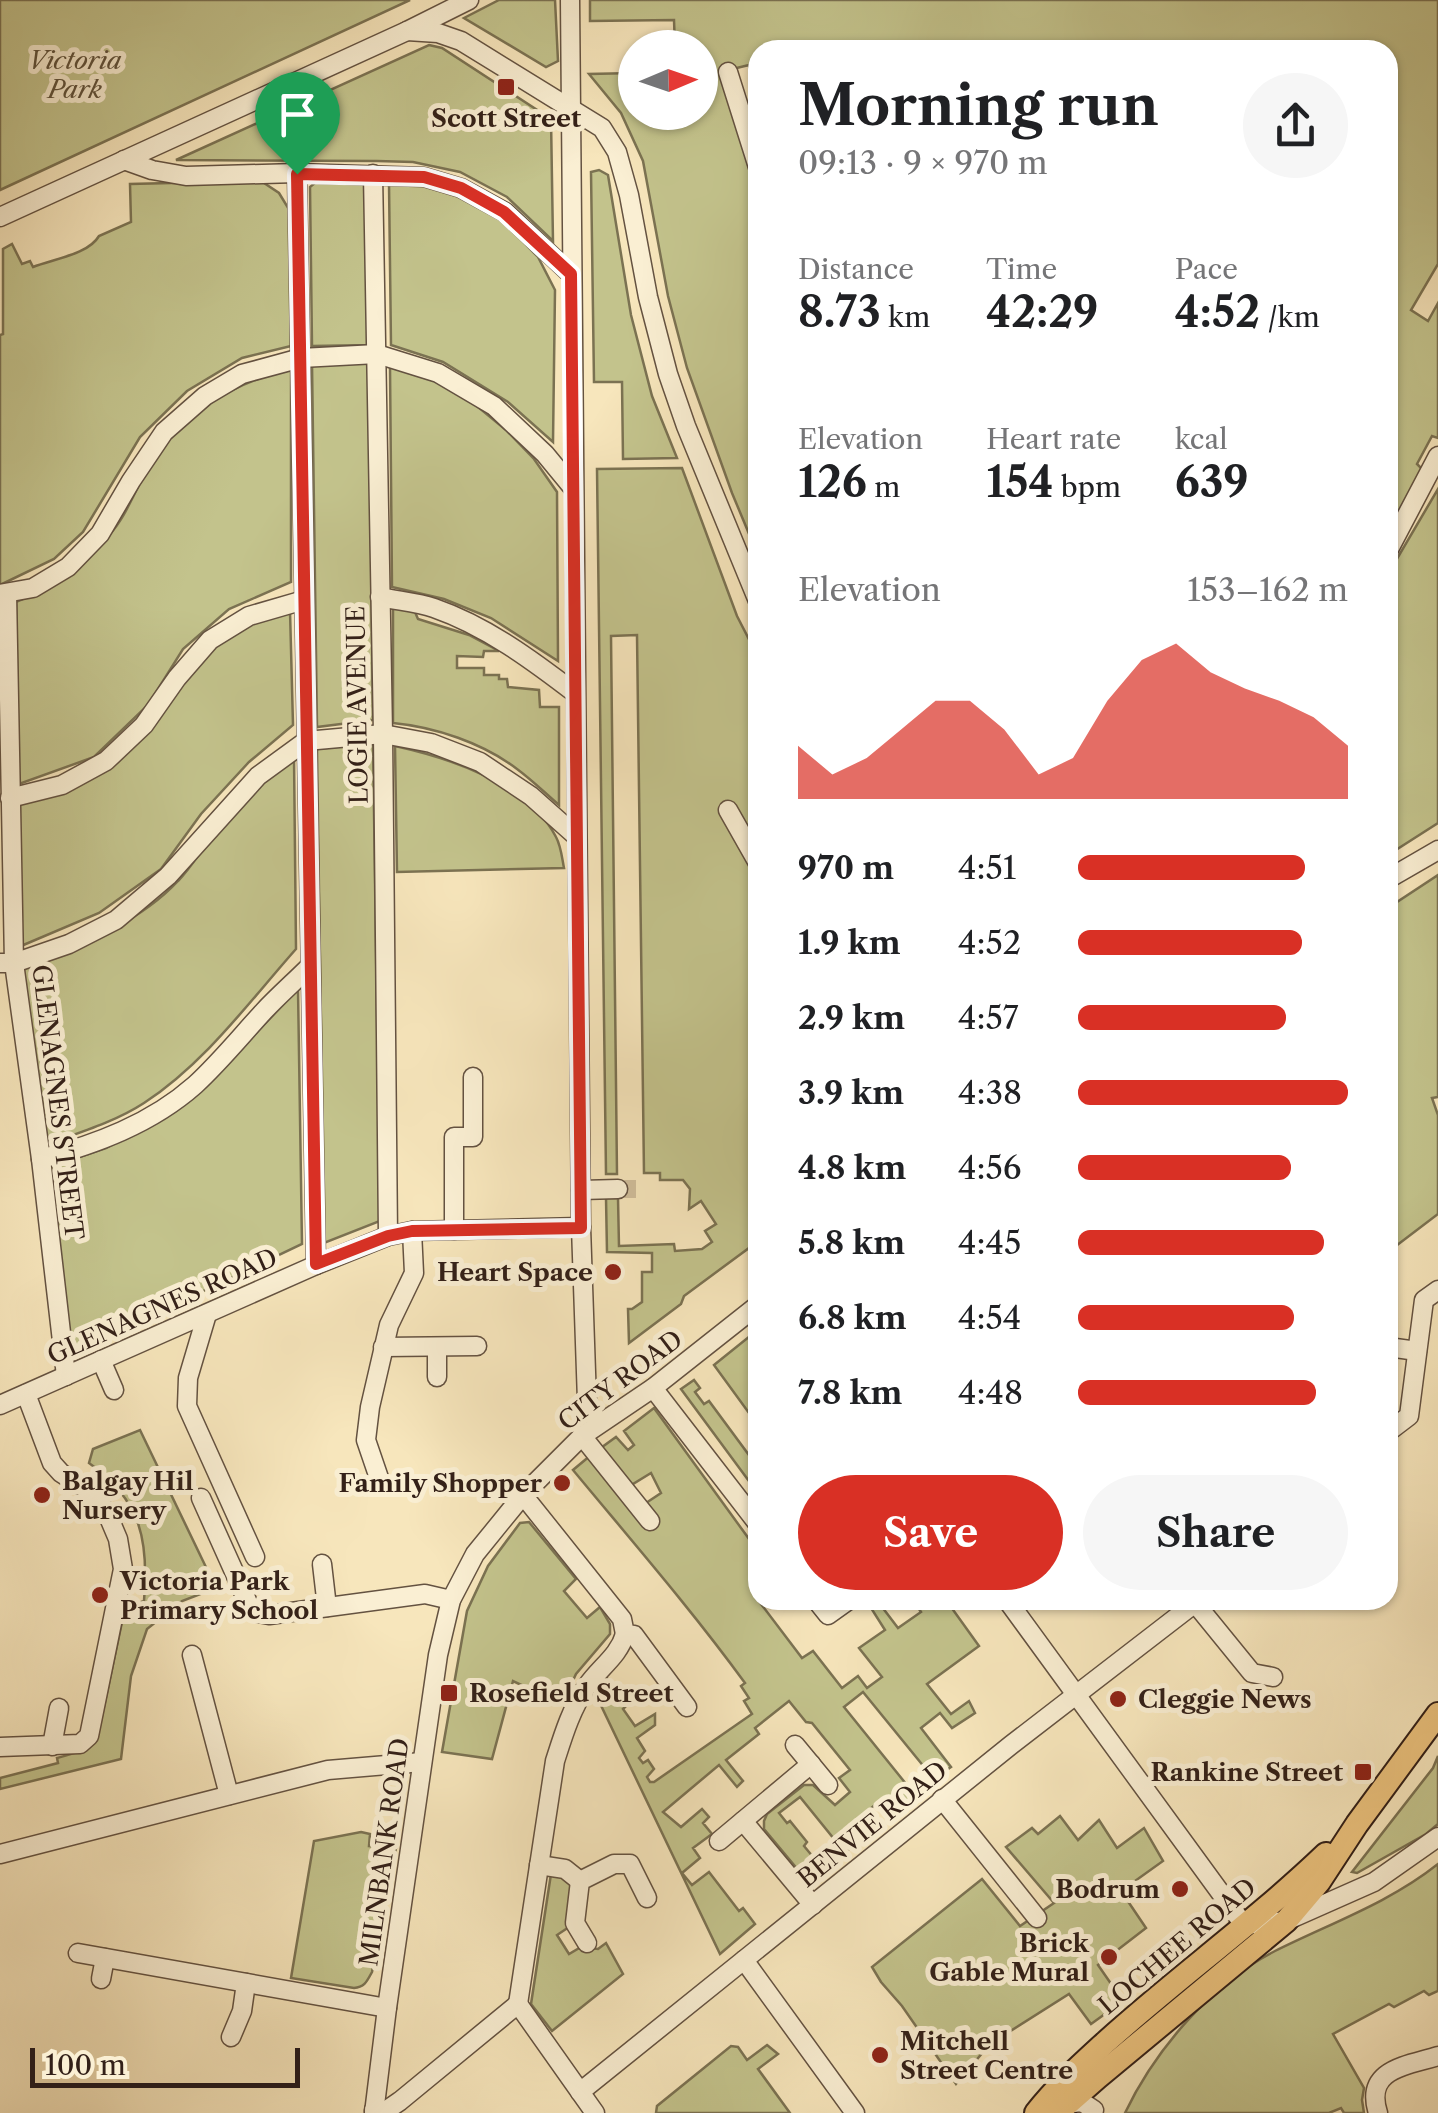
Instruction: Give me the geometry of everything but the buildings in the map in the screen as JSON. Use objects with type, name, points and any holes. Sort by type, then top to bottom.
[{"type":"main road","name":"LOCHEE ROAD","points":[[1063,2110],[1098,2076],[1286,1922],[1319,1882],[1438,1714]]},
{"type":"main road","name":"LOCHEE ROAD","points":[[1038,2113],[1054,2090],[1131,2020],[1294,1885],[1357,1824]]},
{"type":"street","points":[[0,217],[469,0]]},
{"type":"street","points":[[570,0],[581,1228],[587,1402],[598,1423]]},
{"type":"street","points":[[406,31],[438,32],[461,41],[602,128],[617,152],[629,194],[648,297],[668,374],[748,577]]},
{"type":"street","points":[[728,72],[748,135]]},
{"type":"street","points":[[124,160],[186,176],[424,177],[461,188],[504,212],[571,274]]},
{"type":"street","name":"LOGIE AVENUE","points":[[297,174],[316,1264]]},
{"type":"street","name":"LOGIE AVENUE","points":[[373,174],[388,1236]]},
{"type":"street","points":[[4,594],[33,588],[68,566],[100,534],[164,432],[205,396],[242,374],[302,358],[377,354],[438,373],[494,406],[573,488]]},
{"type":"street","points":[[1398,531],[1438,456]]},
{"type":"street","name":"GLENAGNES STREET","points":[[4,594],[10,798],[7,963],[41,1160],[66,1376]]},
{"type":"street","points":[[380,597],[433,608],[488,634],[533,660],[575,693]]},
{"type":"street","points":[[10,798],[62,785],[106,761],[144,725],[210,640],[250,616],[304,600]]},
{"type":"street","points":[[7,963],[69,944],[116,920],[168,876],[258,776],[306,741],[383,734],[430,743],[480,762],[531,796],[576,836]]},
{"type":"street","points":[[728,810],[748,845]]},
{"type":"street","points":[[1398,873],[1438,850]]},
{"type":"street","points":[[41,1160],[93,1144],[144,1120],[192,1088],[309,967]]},
{"type":"street","points":[[454,1230],[454,1137],[474,1137],[474,1077]]},
{"type":"street","points":[[581,1190],[618,1189]]},
{"type":"street","name":"GLENAGNES ROAD","points":[[0,1405],[316,1264],[388,1236],[412,1231],[581,1228]]},
{"type":"street","points":[[380,1481],[366,1440],[370,1407],[389,1325],[414,1273],[412,1231]]},
{"type":"street","points":[[1398,1424],[1409,1416],[1424,1300],[1438,1290]]},
{"type":"street","name":"CITY ROAD","points":[[452,1600],[475,1554],[524,1494],[582,1436],[652,1388],[748,1313]]},
{"type":"street","points":[[207,1314],[188,1378],[188,1406],[255,1557]]},
{"type":"street","points":[[436,1346],[437,1378]]},
{"type":"street","points":[[382,1347],[476,1346]]},
{"type":"street","points":[[1398,1348],[1416,1351]]},
{"type":"street","points":[[102,1360],[114,1390]]},
{"type":"street","points":[[652,1388],[748,1511]]},
{"type":"street","points":[[0,1747],[80,1744],[89,1736],[123,1569],[118,1540],[107,1513],[88,1491],[52,1463],[26,1394]]},
{"type":"street","points":[[582,1436],[650,1521]]},
{"type":"street","points":[[374,2112],[387,2110],[400,2101],[518,2004],[555,1762],[567,1725],[587,1687],[617,1652],[626,1634],[622,1619],[524,1494]]},
{"type":"street","points":[[201,1498],[250,1605],[258,1613],[269,1615],[424,1594],[452,1600]]},
{"type":"street","points":[[322,1564],[327,1607]]},
{"type":"street","name":"MILNBANK ROAD","points":[[374,2112],[438,1655],[452,1600]]},
{"type":"street","points":[[1014,1610],[1244,1925],[1286,1922],[1374,1882],[1438,1838]]},
{"type":"street","name":"BENVIE ROAD","points":[[580,2092],[1074,1694],[1186,1610]]},
{"type":"street","points":[[1203,1610],[1252,1673],[1272,1677]]},
{"type":"street","points":[[626,1634],[634,1635],[688,1708]]},
{"type":"street","points":[[192,1655],[229,1795]]},
{"type":"street","points":[[52,1746],[58,1708]]},
{"type":"street","points":[[795,1745],[828,1785]]},
{"type":"street","points":[[0,1854],[328,1770],[422,1762]]},
{"type":"street","points":[[718,1841],[811,1764]]},
{"type":"street","points":[[942,1799],[1037,1918]]},
{"type":"street","points":[[743,1821],[813,1905]]},
{"type":"street","points":[[580,1881],[614,1864],[630,1864],[647,1898]]},
{"type":"street","points":[[539,1865],[566,1869],[580,1881]]},
{"type":"street","points":[[580,1881],[576,1922],[586,1943]]},
{"type":"street","points":[[78,1953],[387,2008]]},
{"type":"street","points":[[102,1979],[106,1958]]},
{"type":"street","points":[[744,1960],[854,2113]]},
{"type":"street","points":[[232,2038],[242,2012],[246,1983]]},
{"type":"street","points":[[518,2004],[595,2113]]},
{"type":"street","points":[[1378,2113],[1374,2094],[1378,2080],[1390,2071],[1438,2056]]},
{"type":"street","points":[[1063,2110],[1072,2074]]},
{"type":"street","points":[[1094,2112],[1098,2076]]},
{"type":"street","points":[[1063,2110],[1082,2102],[1094,2112]]},
{"type":"street","name":"LOCHEE ROAD","points":[[1038,2113],[1063,2110]]},
{"type":"green space","name":"Victoria Park","points":[[0,0],[410,0],[0,190]]},
{"type":"green space","points":[[499,0],[555,0],[558,61],[546,67],[464,18]]},
{"type":"green space","points":[[590,0],[1438,0],[1438,264],[1411,310],[1428,321],[1438,303],[1438,438],[1432,436],[1417,464],[1422,469],[1398,513],[1398,40],[748,40],[748,65],[720,72],[748,164],[748,531],[687,368],[668,296],[643,161],[629,130],[718,130],[718,30],[674,30],[674,20],[590,21]]},
{"type":"green space","points":[[429,45],[442,48],[551,119],[553,241],[507,197],[460,172],[413,162],[176,160]]},
{"type":"green space","points":[[618,73],[618,109],[589,74]]},
{"type":"green space","points":[[599,170],[608,175],[631,315],[652,396],[677,458],[623,459],[622,382],[594,382],[591,172]]},
{"type":"green space","points":[[261,181],[279,193],[290,211],[291,346],[242,358],[187,391],[140,437],[83,532],[54,559],[0,585],[3,249],[12,244],[22,264],[30,261],[33,267],[87,248],[99,236],[131,222],[130,184]]},
{"type":"green space","points":[[316,182],[362,182],[367,186],[369,345],[312,346],[310,187]]},
{"type":"green space","points":[[389,183],[427,184],[459,194],[501,219],[538,257],[555,290],[553,442],[508,402],[443,362],[391,345]]},
{"type":"green space","points":[[369,363],[373,720],[317,727],[312,364]]},
{"type":"green space","points":[[390,367],[434,380],[472,402],[534,459],[557,492],[558,661],[491,618],[444,599],[392,587]]},
{"type":"green space","points":[[291,370],[291,582],[229,609],[183,649],[148,705],[94,757],[19,784],[16,602],[65,578],[91,555],[115,528],[161,450],[191,417],[228,392]]},
{"type":"green space","points":[[682,468],[748,637],[748,1249],[629,1343],[628,1309],[642,1302],[642,1272],[652,1272],[652,1253],[607,1252],[606,1198],[618,1198],[619,1246],[674,1244],[675,1251],[702,1249],[712,1242],[705,1231],[716,1224],[701,1201],[689,1209],[690,1189],[683,1180],[660,1180],[660,1173],[644,1173],[637,635],[611,636],[617,1174],[606,1174],[597,469]]},
{"type":"green space","points":[[1438,489],[1438,823],[1398,849],[1398,557]]},
{"type":"green space","points":[[393,607],[415,612],[418,619],[469,635],[499,651],[484,651],[483,657],[457,656],[457,668],[484,668],[484,675],[507,679],[508,687],[539,690],[540,707],[559,707],[559,805],[523,773],[489,751],[442,732],[393,723]]},
{"type":"green space","points":[[290,611],[293,725],[249,762],[201,814],[161,869],[99,913],[21,946],[19,802],[110,768],[210,647],[251,621]]},
{"type":"green space","points":[[373,743],[380,1221],[324,1243],[317,749]]},
{"type":"green space","points":[[395,746],[463,766],[508,788],[544,818],[556,837],[564,868],[397,872]]},
{"type":"green space","points":[[294,757],[296,949],[225,1031],[166,1087],[121,1116],[45,1145],[23,968],[105,933],[162,896],[234,812]]},
{"type":"green space","points":[[1438,875],[1438,1097],[1432,1098],[1438,1115],[1438,1214],[1398,1244],[1398,901]]},
{"type":"green space","points":[[298,989],[302,1244],[71,1354],[47,1168],[106,1148],[169,1114],[218,1073]]},
{"type":"green space","points":[[748,1338],[748,1412],[714,1365]]},
{"type":"green space","points":[[694,1380],[700,1388],[695,1392],[704,1404],[709,1401],[748,1454],[748,1480],[681,1389]]},
{"type":"green space","points":[[654,1408],[748,1538],[748,1610],[766,1610],[802,1658],[813,1651],[842,1688],[858,1676],[867,1688],[882,1677],[859,1648],[885,1630],[872,1610],[884,1610],[898,1628],[920,1610],[953,1610],[979,1646],[927,1684],[951,1714],[969,1701],[975,1713],[952,1728],[940,1713],[921,1728],[951,1767],[934,1779],[863,1692],[844,1707],[915,1795],[893,1815],[880,1801],[854,1822],[866,1837],[841,1855],[831,1842],[834,1839],[800,1797],[779,1813],[807,1842],[804,1846],[823,1869],[810,1879],[804,1877],[764,1829],[764,1821],[767,1814],[804,1785],[813,1785],[835,1805],[850,1792],[839,1778],[850,1770],[789,1701],[755,1728],[759,1734],[726,1760],[743,1781],[737,1787],[719,1765],[663,1812],[681,1827],[702,1809],[709,1817],[703,1823],[712,1834],[693,1848],[700,1858],[682,1873],[692,1885],[709,1872],[739,1911],[743,1908],[755,1924],[720,1954],[596,1695],[607,1678],[635,1726],[655,1714],[655,1725],[637,1738],[645,1751],[639,1758],[643,1763],[648,1760],[654,1769],[647,1777],[650,1782],[752,1714],[744,1701],[749,1698],[741,1686],[745,1683],[573,1470],[591,1455],[643,1505],[661,1493],[651,1473],[628,1487],[598,1450],[616,1437],[628,1450],[634,1445],[624,1431]]},
{"type":"green space","points":[[140,1430],[216,1588],[182,1601],[147,1629],[131,1676],[121,1759],[0,1789],[0,1778],[58,1763],[57,1758],[87,1747],[99,1730],[125,1608],[144,1601],[145,1559],[143,1540],[131,1507],[89,1463],[93,1449]]},
{"type":"green space","points":[[529,1522],[576,1579],[564,1591],[587,1618],[600,1607],[610,1624],[610,1634],[576,1674],[562,1704],[513,1681],[492,1759],[442,1752],[467,1611],[488,1566],[520,1523]]},
{"type":"green space","points":[[1438,1756],[1438,1824],[1357,1873],[1352,1872],[1433,1768]]},
{"type":"green space","points":[[1060,1816],[1078,1840],[1099,1820],[1117,1848],[1144,1828],[1163,1861],[1121,1891],[1146,1928],[1098,1965],[1123,2001],[1091,2024],[1069,1994],[990,2044],[956,2084],[872,1967],[982,1879],[1020,1926],[1054,1903],[1006,1847],[1032,1828],[1038,1834]]},
{"type":"green space","points":[[361,1832],[370,1834],[369,1846],[396,1848],[372,1972],[363,1985],[354,1988],[291,1978],[314,1841]]},
{"type":"green space","points":[[1438,1864],[1438,1991],[1429,1995],[1424,1991],[1394,2007],[1389,2004],[1333,2034],[1364,2088],[1364,2113],[1344,2113],[1341,2108],[1329,2113],[1125,2113],[1169,2042],[1229,1981],[1275,1951],[1400,1890]]},
{"type":"green space","points":[[551,1874],[563,1876],[574,1888],[569,1927],[557,1935],[569,1954],[581,1947],[598,1949],[606,1943],[623,1974],[552,2031],[531,2004]]},
{"type":"green space","points":[[767,2045],[778,2054],[758,2069],[790,2113],[656,2113],[657,2106],[731,2046],[738,2047],[747,2060]]},
{"type":"tunnel","points":[[618,1189],[644,1189]]},
{"type":"place","name":"Scott Street","points":[[506,87]]},
{"type":"place","name":"Heart Space","points":[[613,1272]]},
{"type":"place","name":"Family Shopper","points":[[562,1483]]},
{"type":"place","name":"Balgay Hil Nursery","points":[[42,1495]]},
{"type":"place","name":"Victoria Park Primary School","points":[[100,1595]]},
{"type":"place","name":"Rosefield Street","points":[[449,1693]]},
{"type":"place","name":"Cleggie News","points":[[1118,1699]]},
{"type":"place","name":"Rankine Street","points":[[1363,1772]]},
{"type":"place","name":"Bodrum","points":[[1180,1889]]},
{"type":"place","name":"Brick Gable Mural","points":[[1109,1957]]},
{"type":"place","name":"Mitchell Street Centre","points":[[880,2055]]},
{"type":"route","points":[[297,174],[424,177],[461,188],[504,212],[571,274],[581,1228],[412,1231],[388,1236],[316,1264],[297,174]]}]
